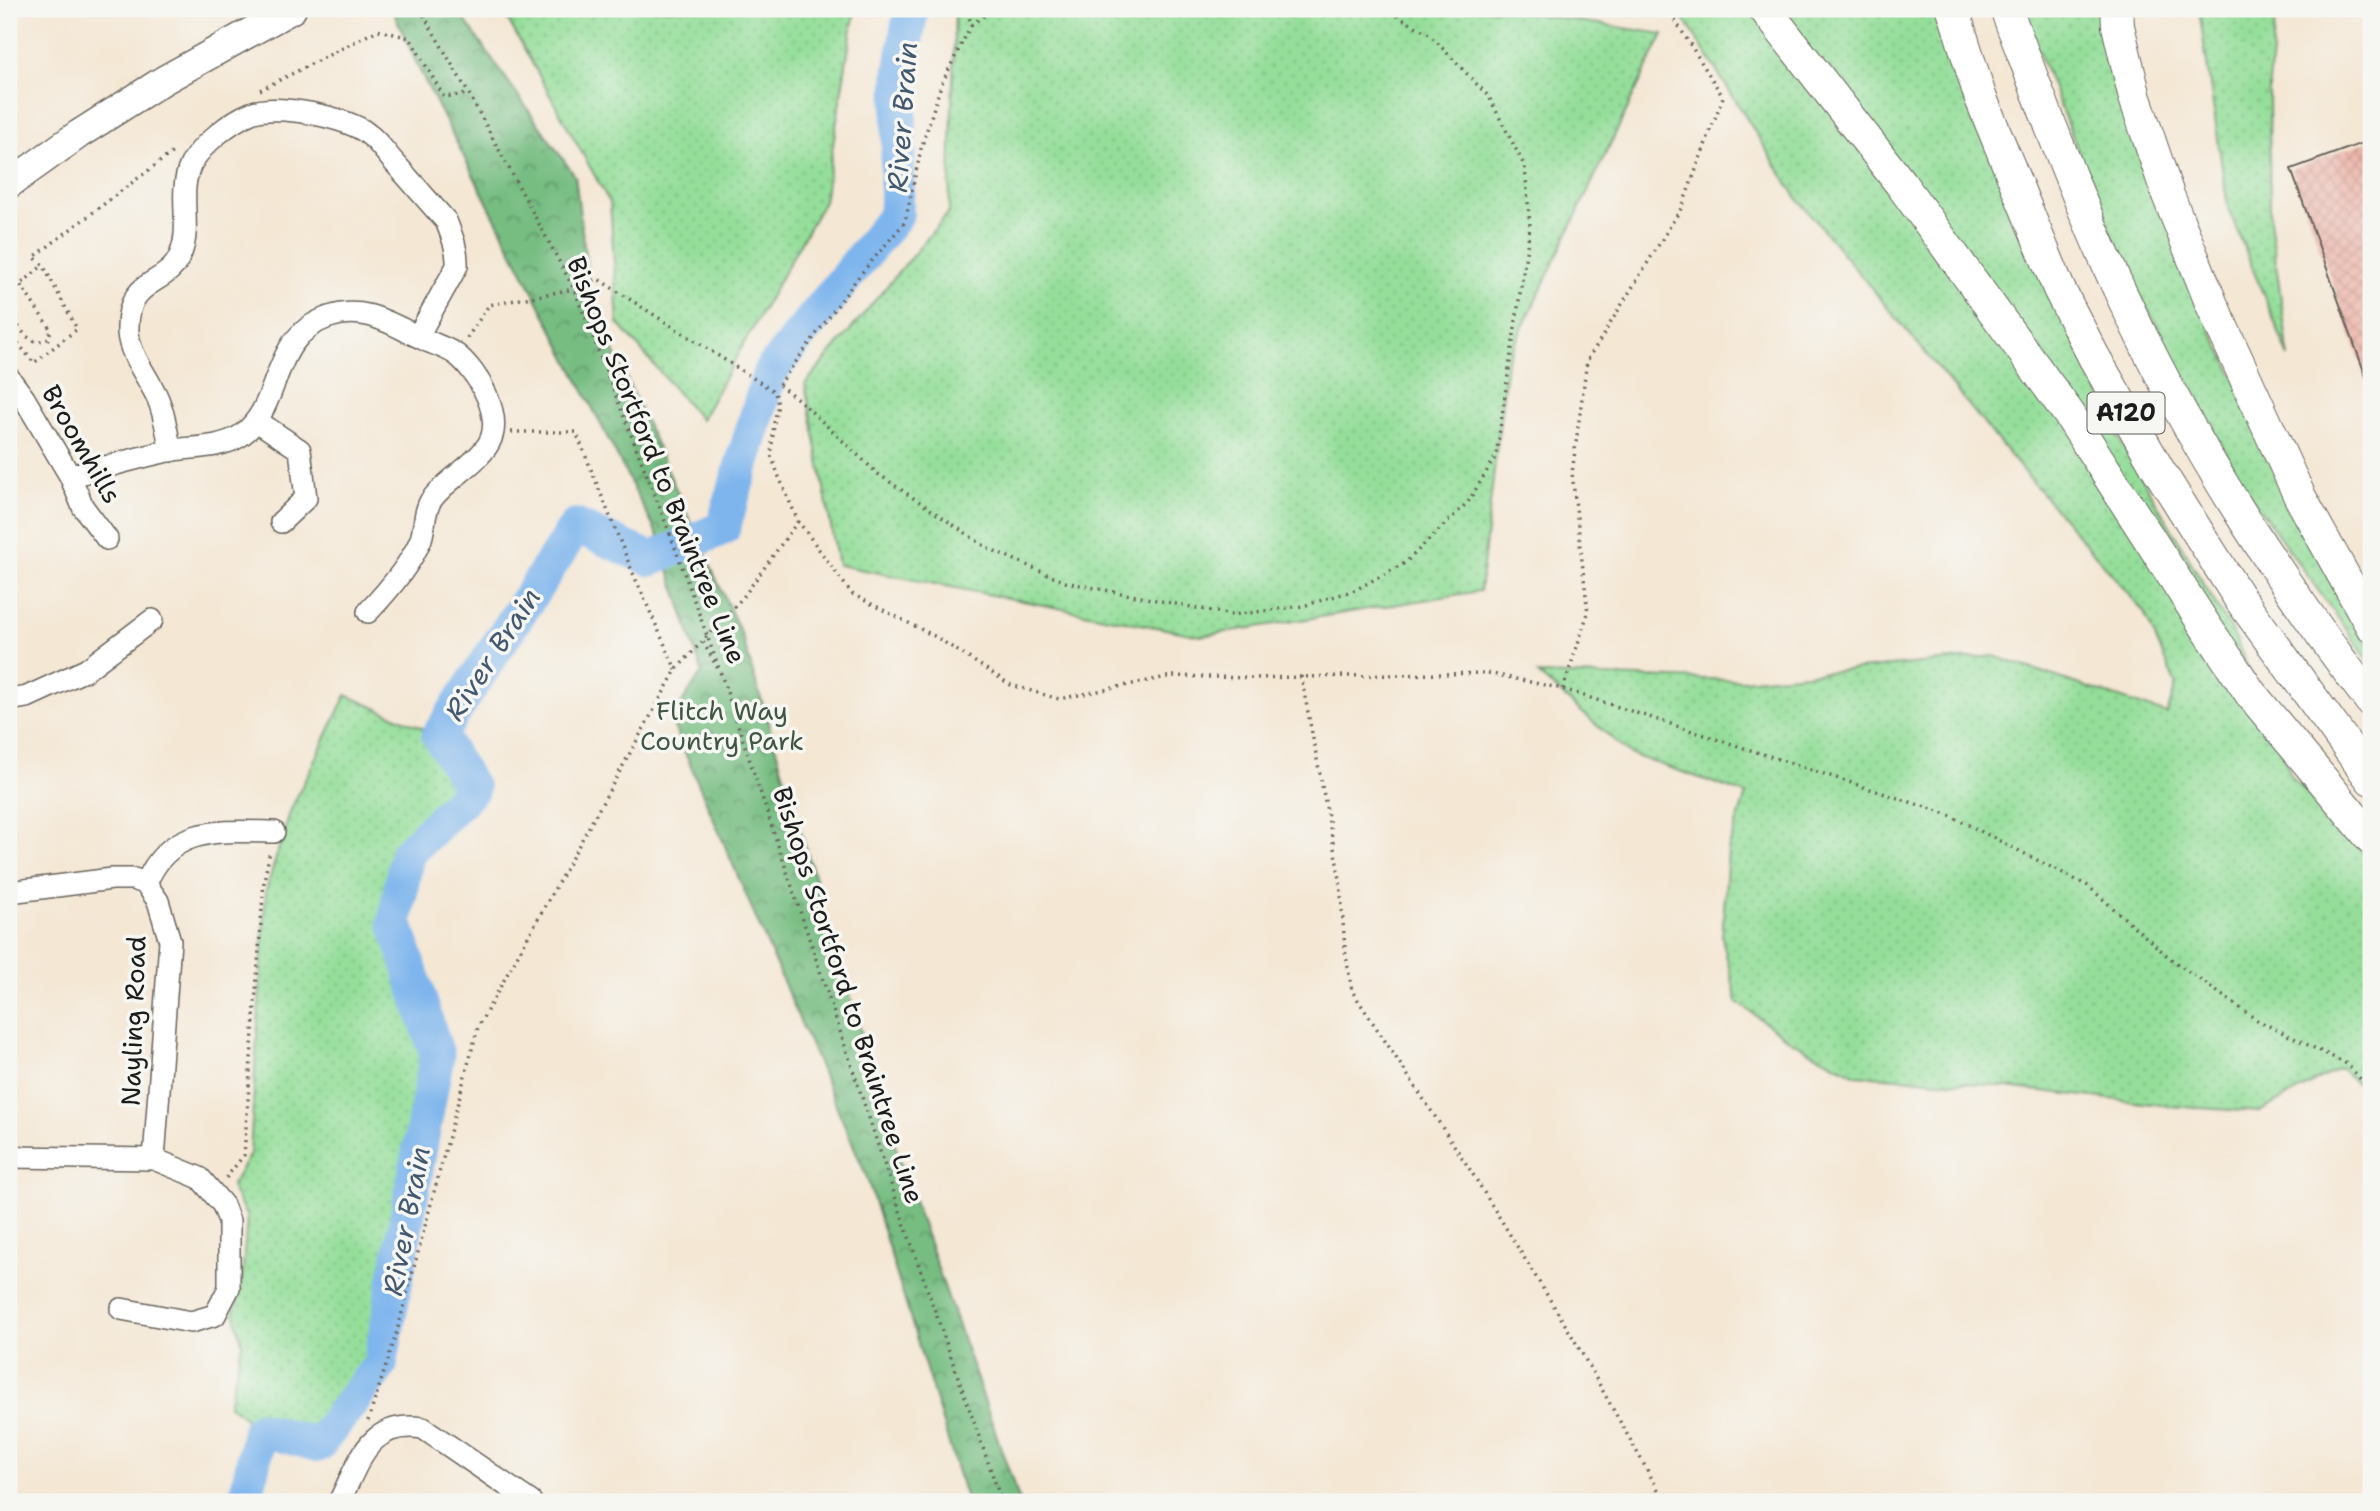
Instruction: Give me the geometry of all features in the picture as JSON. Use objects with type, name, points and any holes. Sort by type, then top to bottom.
[{"type":"highway","points":[[1765,9],[1901,184],[2069,414],[2252,694],[2371,838]]},
{"type":"highway","name":"A120","points":[[1953,9],[1980,96],[2060,289],[2094,357],[2158,470],[2238,596],[2371,779]]},
{"type":"highway","name":"A120","points":[[2007,9],[2050,125],[2125,304],[2185,420],[2244,521],[2327,643],[2371,701]]},
{"type":"highway","points":[[2117,9],[2118,26],[2135,98],[2168,194],[2212,305],[2300,497],[2371,625]]},
{"type":"main road","points":[[9,184],[79,134],[164,80],[292,9]]},
{"type":"street","points":[[171,451],[159,401],[131,346],[128,333],[130,309],[139,290],[173,266],[181,253],[184,240],[184,186],[191,164],[202,148],[252,112],[268,109],[327,116],[350,122],[369,134],[446,221],[453,237],[457,266],[418,337]]},
{"type":"street","points":[[70,476],[171,451],[223,443],[239,436],[257,421],[287,350],[299,335],[311,325],[350,312],[376,317],[457,354],[484,387],[491,410],[493,432],[488,445],[430,500],[420,541],[391,587],[368,612]]},
{"type":"street","name":"Broomhills","points":[[9,378],[16,404],[70,476],[83,507],[107,539]]},
{"type":"street","points":[[257,421],[300,450],[306,498],[281,522]]},
{"type":"street","points":[[9,700],[27,697],[86,670],[152,620]]},
{"type":"street","points":[[9,892],[112,879],[134,879],[146,884],[153,866],[166,852],[189,837],[218,831],[274,832]]},
{"type":"street","name":"Nayling Road","points":[[146,884],[158,901],[170,941],[154,1159]]},
{"type":"street","points":[[9,1157],[154,1159],[200,1178],[223,1205],[229,1221],[229,1288],[215,1315],[191,1322],[121,1309]]},
{"type":"street","points":[[339,1502],[369,1443],[394,1427],[409,1426],[423,1428],[528,1502]]},
{"type":"path","name":"Bishops Stortford to Braintree Line","points":[[420,9],[574,289],[670,534],[721,674],[908,1233],[1002,1502]]},
{"type":"path","points":[[967,9],[971,25]]},
{"type":"path","points":[[775,391],[859,276],[905,222],[921,149],[941,85],[971,25],[993,9]]},
{"type":"path","points":[[779,385],[799,400],[878,474],[986,547],[1065,582],[1232,615],[1303,606],[1354,590],[1405,563],[1468,502],[1496,456],[1530,226],[1525,167],[1489,97],[1429,34],[1392,13],[1378,9]]},
{"type":"path","points":[[1563,689],[1587,612],[1572,473],[1587,361],[1682,207],[1723,97],[1668,9]]},
{"type":"path","points":[[257,92],[378,30],[410,38],[444,97],[469,94]]},
{"type":"path","points":[[9,332],[34,363],[77,329],[43,265],[34,257],[178,148]]},
{"type":"path","points":[[9,299],[20,285],[43,265]]},
{"type":"path","points":[[9,314],[26,336],[36,342],[48,340],[51,330],[10,270]]},
{"type":"path","points":[[457,354],[489,305],[574,289],[598,279],[775,391],[778,405],[771,455],[799,522],[852,594],[936,637],[1012,685],[1059,699],[1172,676],[1253,678],[1488,673],[1563,689],[1947,814],[2088,886],[2171,959],[2257,1020],[2347,1065],[2371,1091]]},
{"type":"path","points":[[493,432],[576,432],[632,571],[676,670]]},
{"type":"path","points":[[371,1413],[396,1335],[478,1027],[676,670],[744,596],[799,522]]},
{"type":"path","points":[[703,641],[721,674]]},
{"type":"path","points":[[1301,676],[1340,879],[1345,950],[1353,991],[1469,1168],[1571,1334],[1665,1502]]},
{"type":"path","points":[[214,1193],[244,1155],[264,881],[274,832]]},
{"type":"green space","name":"Flitch Way Country Park","points":[[392,9],[457,9],[575,176],[591,300],[742,636],[899,1158],[1020,1502],[967,1502],[866,1175],[671,720],[702,672],[658,536],[421,73]]},
{"type":"green space","points":[[502,9],[855,9],[824,201],[701,420],[618,323],[610,203]]},
{"type":"green space","points":[[955,9],[1502,9],[1663,34],[1507,360],[1480,591],[1201,636],[838,565],[805,384],[949,212]]},
{"type":"green space","points":[[1678,9],[1938,9],[1979,127],[2120,441],[2236,639],[2292,777],[2371,861],[2371,1096],[2340,1068],[2259,1112],[2170,1106],[1981,1084],[1856,1075],[1792,1042],[1737,1002],[1722,937],[1728,850],[1746,794],[1630,754],[1538,674],[1742,680],[1994,656],[2167,714],[2176,685],[2144,612],[1796,197]]},
{"type":"green space","points":[[2025,9],[2110,9],[2211,330],[2371,649],[2371,664],[2246,490],[2123,263],[2033,38]]},
{"type":"green space","points":[[2199,9],[2276,9],[2269,84],[2270,220],[2289,357],[2228,208]]},
{"type":"green space","points":[[346,695],[439,735],[472,789],[407,854],[395,922],[437,1055],[380,1365],[318,1445],[260,1429],[229,1405],[242,1343],[234,1311],[241,1293],[247,1217],[231,1187],[250,1154],[266,890],[291,809]]},
{"type":"building","points":[[2371,140],[2371,384],[2369,385],[2291,169]]},
{"type":"waterway","name":"River Brain","points":[[245,1502],[260,1429],[318,1445],[380,1365],[437,1055],[395,922],[407,854],[472,789],[439,735],[576,526],[651,559],[723,528],[770,372],[896,215],[901,73],[911,9]]}]
